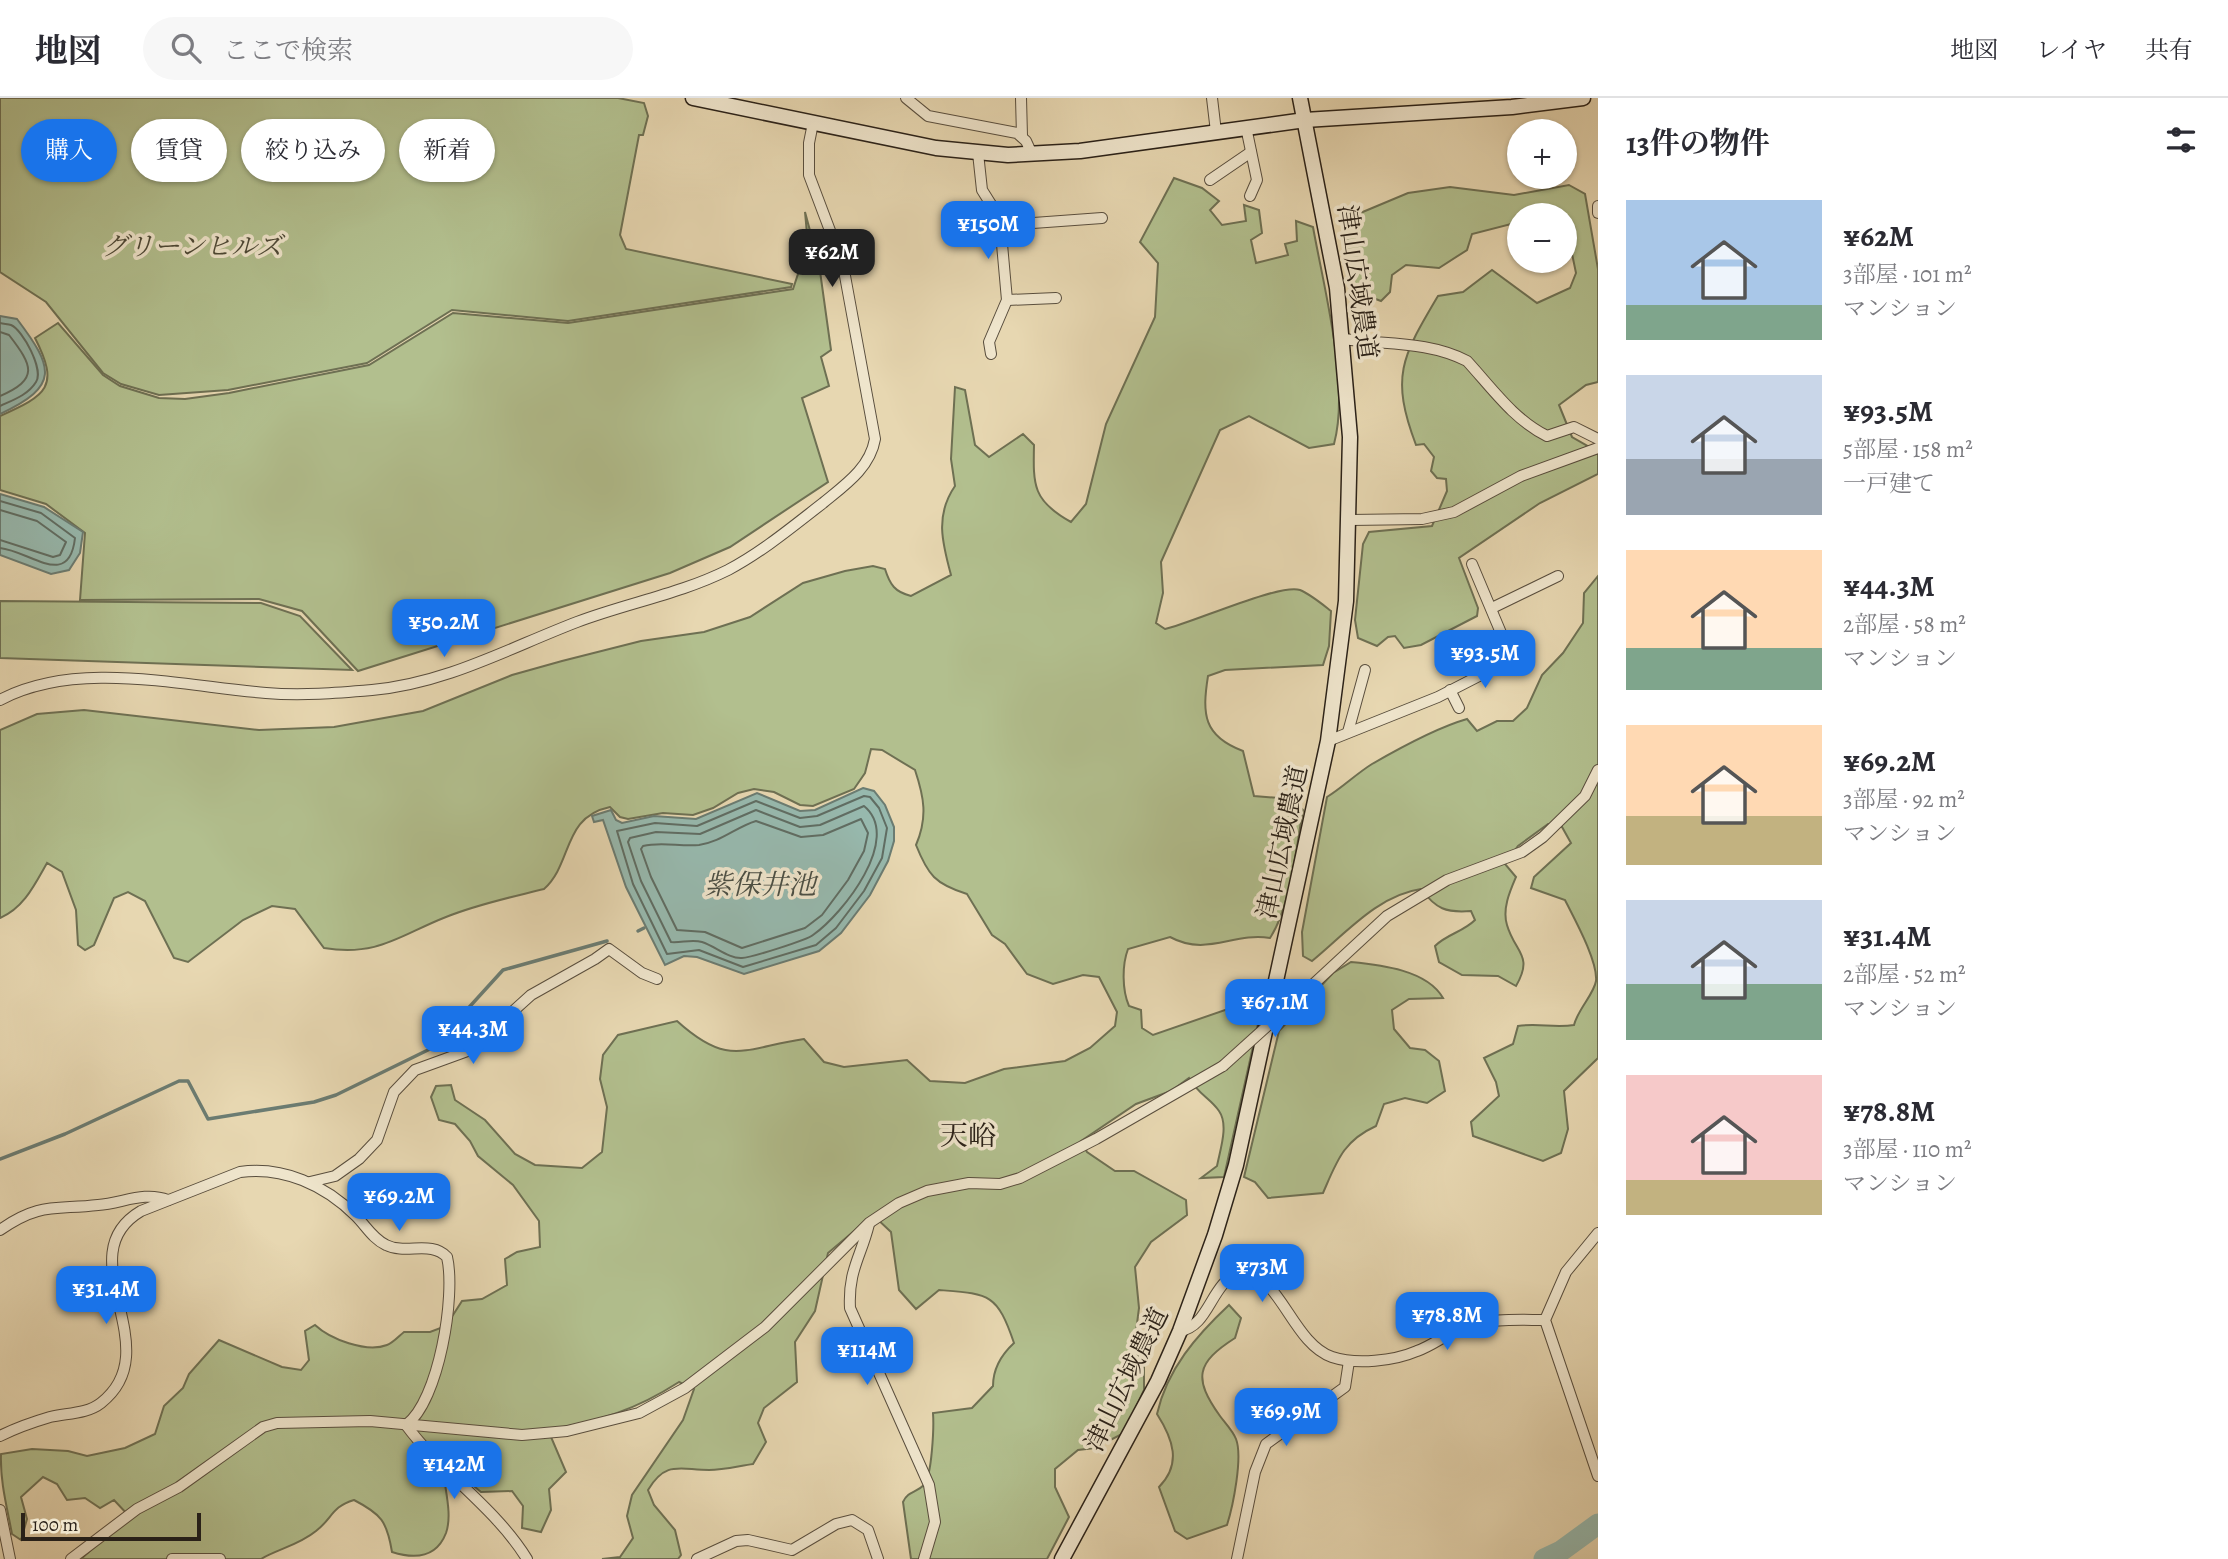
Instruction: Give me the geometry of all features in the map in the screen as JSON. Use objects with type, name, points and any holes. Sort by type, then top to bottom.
[{"type":"street","points":[[693,98],[978,153],[1032,154],[1306,120],[1583,98]]},
{"type":"street","points":[[906,98],[928,116],[1022,136]]},
{"type":"street","points":[[1021,98],[1022,136],[1032,154]]},
{"type":"street","points":[[1212,98],[1216,132]]},
{"type":"street","name":"津山広域農道","points":[[1062,1559],[1158,1381],[1181,1331],[1236,1165],[1328,741],[1346,601],[1350,437],[1344,339],[1327,224],[1300,98]]},
{"type":"street","points":[[0,700],[23,688],[77,677],[270,693],[375,690],[422,681],[497,658],[578,622],[694,584],[754,555],[850,481],[869,458],[875,439],[843,265],[809,175],[809,143],[813,123]]},
{"type":"street","points":[[1246,127],[1257,180],[1250,196]]},
{"type":"street","points":[[1209,180],[1251,152]]},
{"type":"street","points":[[978,153],[982,190],[1004,225]]},
{"type":"street","points":[[1598,206],[1598,213]]},
{"type":"street","points":[[1004,225],[1102,218]]},
{"type":"street","points":[[991,355],[989,342],[1007,300],[1001,233],[1004,225]]},
{"type":"street","points":[[1007,300],[1056,298]]},
{"type":"street","points":[[1344,339],[1431,347],[1457,356],[1467,360],[1517,415],[1547,436],[1574,427],[1598,439]]},
{"type":"street","points":[[1350,520],[1422,519],[1454,512],[1521,476],[1598,448]]},
{"type":"street","points":[[1328,741],[1450,690],[1512,659],[1472,564]]},
{"type":"street","points":[[1492,608],[1558,576]]},
{"type":"street","points":[[1348,732],[1365,670]]},
{"type":"street","points":[[1450,690],[1459,708]]},
{"type":"street","points":[[71,1559],[137,1509],[178,1487],[263,1427],[296,1422],[339,1421],[522,1435],[567,1431],[639,1413],[685,1388],[765,1327],[869,1223],[899,1203],[927,1191],[969,1183],[1000,1184],[1020,1178],[1096,1139],[1223,1066],[1387,916],[1447,880],[1522,852],[1544,837],[1585,796],[1598,770]]},
{"type":"street","points":[[310,1182],[335,1176],[349,1169],[377,1140],[394,1092],[409,1074],[429,1063],[470,1050],[531,995],[586,964],[604,950],[609,949],[642,973],[657,979]]},
{"type":"street","points":[[0,1436],[53,1416],[95,1407],[123,1381],[128,1346],[119,1312],[111,1248],[126,1220],[240,1172],[255,1170],[310,1182],[347,1208],[377,1240],[400,1249],[436,1249],[447,1257],[449,1288],[442,1348],[421,1411],[406,1425]]},
{"type":"street","points":[[0,1230],[30,1213],[59,1205],[97,1206],[150,1195],[169,1200]]},
{"type":"street","points":[[869,1223],[853,1264],[849,1288],[850,1308],[929,1485],[935,1522],[924,1559]]},
{"type":"street","points":[[1598,1233],[1566,1272],[1545,1320],[1598,1476]]},
{"type":"street","points":[[1181,1331],[1189,1329],[1202,1317],[1222,1282],[1230,1275],[1250,1271],[1270,1290],[1312,1345],[1331,1357],[1349,1361],[1394,1357],[1415,1352],[1448,1333],[1486,1321],[1545,1320]]},
{"type":"street","points":[[1237,1559],[1255,1472],[1266,1444],[1345,1387],[1349,1361]]},
{"type":"street","points":[[406,1425],[460,1486],[493,1515],[527,1559]]},
{"type":"street","points":[[0,1510],[10,1559]]},
{"type":"street","points":[[697,1559],[736,1541],[748,1540],[792,1550],[836,1524],[852,1520],[868,1530],[878,1559]]},
{"type":"street","points":[[172,1559],[220,1559]]},
{"type":"green space","name":"グリーンヒルズ","points":[[0,98],[618,98],[644,103],[648,116],[643,135],[639,135],[620,235],[626,249],[792,284],[791,287],[568,321],[452,310],[367,363],[228,390],[159,395],[121,384],[103,373],[46,302],[0,272]]},
{"type":"green space","points":[[1174,178],[1202,188],[1219,201],[1210,210],[1222,225],[1246,221],[1244,205],[1259,210],[1262,233],[1251,240],[1256,263],[1288,255],[1285,244],[1297,241],[1296,221],[1313,227],[1334,337],[1339,394],[1338,420],[1334,444],[1309,448],[1249,416],[1220,430],[1161,562],[1163,593],[1156,623],[1165,629],[1274,592],[1300,590],[1331,611],[1329,646],[1323,665],[1225,670],[1208,676],[1205,702],[1208,722],[1220,738],[1243,751],[1254,796],[1292,799],[1303,810],[1295,859],[1283,910],[1270,938],[1244,938],[1196,945],[1170,937],[1128,949],[1124,978],[1127,1000],[1129,1006],[1141,1010],[1142,1028],[1153,1035],[1251,1001],[1258,1003],[1260,1015],[1224,1177],[1201,1178],[1217,1166],[1223,1123],[1219,1111],[1189,1078],[1171,1091],[1136,1104],[1081,1141],[1087,1152],[1115,1171],[1134,1171],[1186,1200],[1187,1215],[1151,1242],[1135,1267],[1139,1308],[1134,1347],[1144,1367],[1144,1390],[1124,1433],[1095,1448],[1078,1450],[1055,1469],[1055,1487],[1069,1517],[1047,1559],[911,1559],[903,1502],[927,1480],[932,1451],[933,1413],[972,1408],[993,1386],[994,1373],[999,1362],[1014,1343],[996,1305],[980,1295],[939,1290],[916,1309],[899,1290],[891,1232],[873,1215],[828,1253],[815,1311],[795,1342],[797,1382],[764,1408],[758,1423],[766,1442],[753,1464],[714,1470],[668,1470],[661,1474],[648,1490],[654,1505],[675,1530],[681,1555],[678,1559],[602,1559],[620,1557],[633,1538],[627,1516],[632,1495],[683,1420],[694,1389],[679,1382],[616,1413],[548,1430],[566,1472],[549,1489],[551,1510],[541,1532],[522,1528],[523,1506],[512,1491],[481,1492],[463,1477],[453,1463],[444,1477],[449,1512],[446,1533],[436,1548],[424,1555],[408,1556],[392,1552],[388,1533],[377,1514],[354,1500],[336,1509],[322,1526],[309,1536],[261,1559],[81,1559],[129,1516],[114,1500],[100,1508],[85,1498],[67,1500],[57,1484],[43,1477],[21,1497],[27,1519],[21,1540],[12,1534],[3,1484],[1,1454],[32,1449],[68,1451],[87,1456],[125,1448],[155,1434],[164,1406],[183,1388],[189,1374],[219,1340],[282,1367],[301,1370],[309,1360],[305,1331],[315,1325],[349,1343],[378,1347],[389,1344],[404,1332],[430,1332],[446,1326],[462,1301],[482,1299],[507,1285],[505,1259],[517,1252],[540,1247],[539,1221],[513,1185],[478,1156],[470,1141],[455,1124],[439,1120],[431,1097],[436,1086],[451,1085],[455,1100],[485,1120],[515,1154],[535,1165],[582,1168],[602,1152],[607,1107],[600,1079],[603,1055],[618,1035],[677,1021],[695,1036],[724,1050],[751,1050],[804,1039],[824,1062],[844,1067],[907,1060],[930,1081],[965,1083],[1004,1069],[1065,1061],[1090,1048],[1115,1026],[1117,1012],[1099,977],[1083,975],[1053,984],[1027,974],[1005,944],[992,935],[967,894],[934,877],[916,845],[922,825],[923,807],[915,770],[882,750],[871,749],[865,773],[854,789],[813,806],[800,805],[774,792],[754,789],[738,793],[713,808],[693,815],[663,813],[628,819],[620,817],[610,807],[595,812],[576,830],[560,867],[544,889],[458,912],[388,943],[359,949],[324,948],[295,909],[272,906],[243,920],[188,962],[174,958],[145,901],[128,892],[114,898],[94,945],[85,950],[78,945],[76,910],[62,872],[47,863],[22,902],[0,918],[0,730],[37,714],[84,710],[259,730],[334,727],[423,711],[512,675],[562,661],[641,641],[704,632],[750,617],[803,583],[845,571],[873,566],[885,569],[894,587],[911,596],[951,575],[942,529],[945,508],[955,486],[951,459],[955,387],[965,390],[975,445],[989,457],[1023,434],[1034,445],[1035,482],[1042,499],[1071,522],[1086,504],[1106,424],[1155,317],[1158,263],[1140,242]]},
{"type":"green space","points":[[1450,187],[1514,195],[1547,189],[1576,189],[1585,194],[1598,269],[1598,382],[1586,385],[1559,405],[1572,437],[1598,452],[1598,474],[1540,503],[1459,558],[1478,608],[1477,616],[1421,645],[1404,648],[1395,636],[1388,637],[1377,646],[1358,638],[1355,620],[1363,544],[1369,532],[1432,526],[1447,491],[1446,479],[1437,478],[1431,471],[1434,457],[1424,444],[1416,445],[1408,421],[1402,384],[1408,352],[1438,296],[1463,292],[1492,270],[1537,303],[1570,288],[1577,273],[1577,203],[1507,203],[1507,225],[1472,234],[1467,250],[1439,268],[1406,265],[1392,275],[1390,292],[1381,301],[1362,294],[1351,283],[1346,219],[1408,193]]},
{"type":"green space","points":[[805,212],[819,264],[831,350],[821,357],[829,386],[802,398],[828,482],[730,547],[670,573],[358,671],[302,611],[259,599],[80,600],[85,533],[46,504],[0,490],[0,416],[29,402],[44,388],[47,368],[35,338],[58,323],[103,375],[120,386],[159,398],[185,399],[229,393],[369,365],[453,313],[568,323],[793,289],[800,268],[809,256]]},
{"type":"green space","points":[[1598,576],[1598,1058],[1564,1091],[1568,1129],[1561,1153],[1543,1161],[1473,1136],[1471,1122],[1499,1096],[1496,1082],[1484,1058],[1513,1044],[1518,1026],[1574,1025],[1595,986],[1593,962],[1565,900],[1531,888],[1534,877],[1571,843],[1562,827],[1548,824],[1518,846],[1505,864],[1516,877],[1505,913],[1510,934],[1523,960],[1521,976],[1516,986],[1498,976],[1462,975],[1439,962],[1435,946],[1475,920],[1471,911],[1442,908],[1421,889],[1390,899],[1376,907],[1312,961],[1303,956],[1302,932],[1327,797],[1372,764],[1444,727],[1467,719],[1477,731],[1497,721],[1513,721],[1527,708],[1542,675],[1563,653],[1583,623],[1584,593]]},
{"type":"green space","points":[[0,601],[261,603],[300,616],[352,670],[0,658]]},
{"type":"green space","points":[[1351,962],[1389,967],[1415,975],[1436,989],[1443,998],[1409,999],[1392,1010],[1394,1029],[1410,1048],[1425,1050],[1439,1061],[1445,1091],[1427,1103],[1405,1098],[1384,1104],[1376,1126],[1356,1138],[1342,1153],[1323,1193],[1268,1198],[1255,1182],[1244,1177],[1279,1031],[1333,973]]},
{"type":"green space","points":[[1229,1305],[1241,1318],[1235,1338],[1212,1355],[1203,1372],[1203,1381],[1211,1403],[1236,1439],[1238,1469],[1234,1494],[1227,1525],[1187,1539],[1175,1531],[1159,1487],[1171,1469],[1173,1451],[1157,1414],[1168,1382],[1185,1354]]},
{"type":"water","points":[[0,316],[17,319],[38,351],[44,363],[45,374],[42,385],[33,394],[0,414]]},
{"type":"water","points":[[0,494],[44,507],[83,532],[80,553],[69,570],[51,574],[0,555]]},
{"type":"water","name":"紫保井池","points":[[863,788],[874,791],[885,805],[894,827],[894,841],[888,861],[870,895],[841,933],[819,951],[744,974],[697,957],[684,956],[665,965],[626,887],[603,820],[594,822],[592,816],[611,810],[616,820],[622,823],[654,816],[696,819],[757,793],[800,811],[815,810]]},
{"type":"waterway","name":"紫保井池","points":[[638,931],[644,928]]},
{"type":"waterway","points":[[0,1159],[65,1134],[179,1081],[188,1081],[208,1119],[314,1102],[336,1095],[432,1048],[503,970],[607,941]]},
{"type":"waterway","points":[[1544,1559],[1561,1551],[1598,1524]]},
{"type":"district","name":"天峪","points":[[968,1135]]}]
